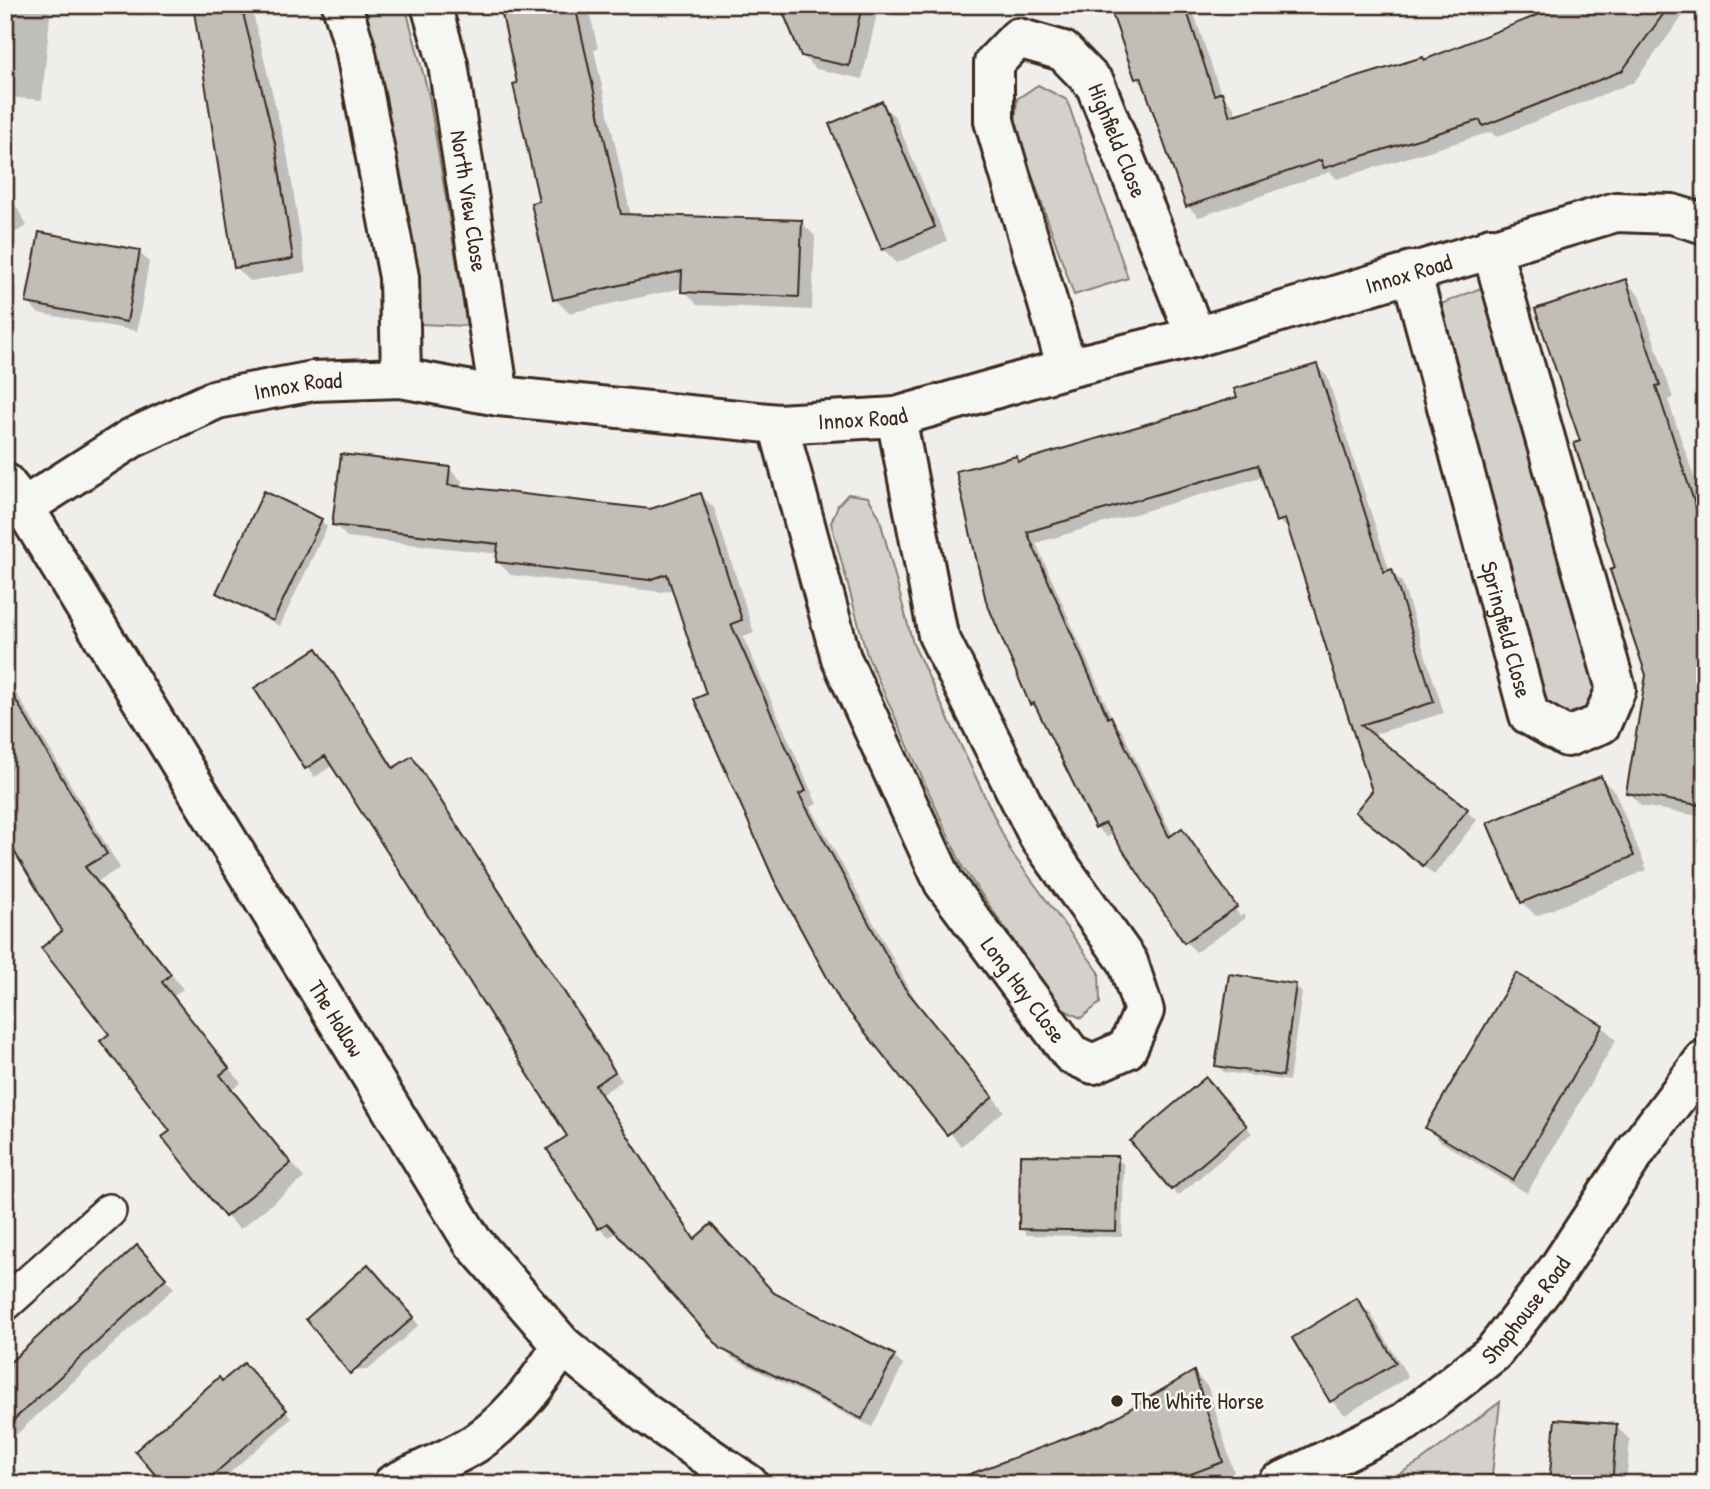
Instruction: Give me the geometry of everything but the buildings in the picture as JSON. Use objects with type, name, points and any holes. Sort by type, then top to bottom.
[{"type":"street","points":[[342,5],[355,48],[399,276],[401,378]]},
{"type":"street","name":"North View Close","points":[[431,5],[448,64],[499,396]]},
{"type":"street","name":"Highfield Close","points":[[1067,368],[994,121],[994,63],[1018,38],[1063,51],[1095,84],[1196,337]]},
{"type":"street","name":"Innox Road","points":[[10,490],[217,399],[313,382],[401,378],[499,396],[778,424],[896,417],[1067,368],[1196,337],[1491,247],[1616,212],[1672,214],[1705,224]]},
{"type":"street","name":"Springfield Close","points":[[1411,271],[1529,715],[1566,737],[1601,724],[1616,689],[1491,247]]},
{"type":"street","name":"Long Hay Close","points":[[778,424],[841,658],[944,883],[1071,1054],[1093,1064],[1127,1049],[1144,1011],[1128,962],[1039,837],[938,635],[896,417]]},
{"type":"street","name":"The Hollow","points":[[10,490],[472,1241],[562,1345],[646,1414],[748,1484]]},
{"type":"street","name":"Shophouse Road","points":[[1277,1484],[1405,1422],[1493,1353],[1558,1269],[1638,1148],[1705,1059]]},
{"type":"street","points":[[393,1484],[475,1443],[512,1412],[544,1374],[562,1345]]},
{"type":"lane","points":[[5,1304],[109,1211]]},
{"type":"shaded area","points":[[356,5],[405,5],[429,96],[467,326],[420,324],[404,189]]},
{"type":"shaded area","points":[[1038,85],[1067,100],[1128,278],[1074,295],[1015,127],[1017,99]]},
{"type":"shaded area","points":[[1493,283],[1600,686],[1592,709],[1572,724],[1544,714],[1436,306]]},
{"type":"shaded area","points":[[848,494],[868,497],[879,516],[913,644],[1011,852],[1099,972],[1100,1003],[1081,1018],[1062,1009],[963,868],[867,655],[831,523],[838,505]]},
{"type":"shaded area","points":[[1500,1402],[1491,1484],[1382,1484],[1421,1461]]},
{"type":"place","name":"The White Horse","points":[[1117,1401]]}]
